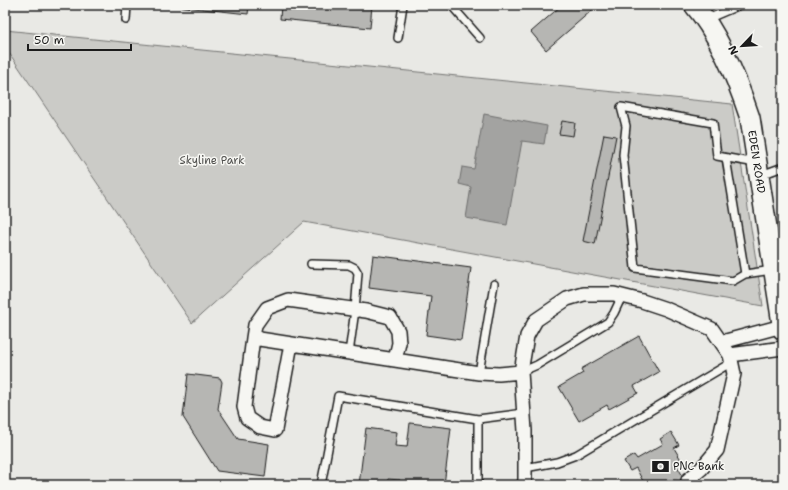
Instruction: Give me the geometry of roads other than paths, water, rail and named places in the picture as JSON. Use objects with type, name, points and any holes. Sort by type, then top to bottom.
[{"type":"street","name":"EDEN ROAD","points":[[694,5],[705,20],[721,48],[742,95],[750,118],[783,328]]},
{"type":"street","points":[[524,485],[524,413],[521,372],[526,336],[536,320],[567,299],[584,294],[614,294],[642,300],[666,309],[712,330],[722,342],[731,358],[734,374],[717,450],[701,469],[688,480]]},
{"type":"street","points":[[291,344],[275,430],[260,427],[247,418],[244,407],[255,325],[267,308],[288,300],[390,317],[398,331],[399,342],[395,360]]},
{"type":"street","points":[[722,342],[783,328]]},
{"type":"street","points":[[253,338],[479,373],[499,374],[521,372]]},
{"type":"street","points":[[731,358],[783,348]]},
{"type":"lane","points":[[126,20],[127,5]]},
{"type":"lane","points":[[398,38],[403,5]]},
{"type":"lane","points":[[451,5],[480,38]]},
{"type":"lane","points":[[705,20],[740,5]]},
{"type":"lane","points":[[773,270],[745,274],[733,281],[635,268],[623,155],[626,126],[621,107],[713,123],[716,156],[759,169],[783,167]]},
{"type":"lane","points":[[726,158],[745,274]]},
{"type":"lane","points":[[311,264],[349,265],[355,268],[358,273],[349,353]]},
{"type":"lane","points":[[479,373],[494,284]]},
{"type":"lane","points":[[521,372],[537,365],[608,322],[622,296]]},
{"type":"lane","points":[[525,468],[557,462],[576,455],[731,358]]},
{"type":"lane","points":[[321,485],[338,396],[478,419],[524,413]]},
{"type":"lane","points":[[478,419],[478,485]]},
{"type":"tunnel","points":[[679,485],[688,480]]},
{"type":"place","name":"PNC Bank","points":[[660,466]]},
{"type":"park label","name":"Skyline Park","points":[[212,160]]}]
